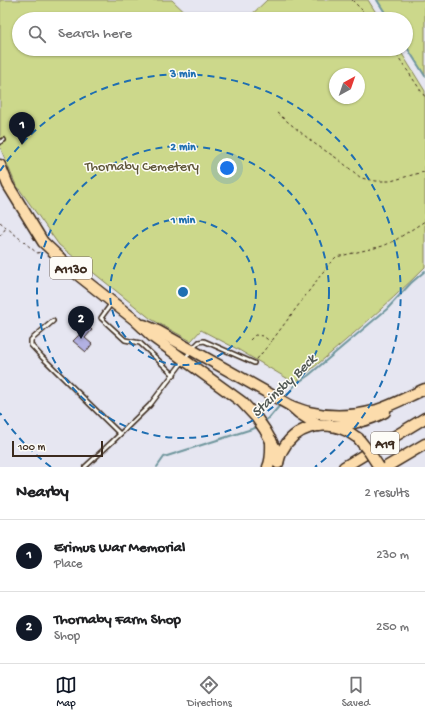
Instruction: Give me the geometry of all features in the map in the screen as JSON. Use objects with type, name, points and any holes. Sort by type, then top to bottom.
[{"type":"main road","name":"A1130","points":[[0,165],[8,185],[43,242],[50,250],[78,275],[135,320],[154,338],[242,402],[256,417],[271,440],[278,465]]},
{"type":"main road","name":"A1130","points":[[135,320],[158,331],[273,396],[319,426]]},
{"type":"main road","name":"A19","points":[[289,406],[308,412],[321,414],[344,415],[366,413],[378,410],[425,389]]},
{"type":"main road","name":"A19","points":[[331,426],[359,423],[372,419],[394,407],[404,399]]},
{"type":"main road","name":"A19","points":[[344,467],[425,418]]},
{"type":"main road","points":[[278,465],[281,452],[286,444],[299,432],[309,427],[331,426],[348,431],[358,438],[379,467]]},
{"type":"main road","points":[[268,467],[270,464],[271,440]]},
{"type":"main road","name":"A19","points":[[386,467],[425,444]]},
{"type":"lane","points":[[0,142],[4,140]]},
{"type":"lane","points":[[78,275],[88,263]]},
{"type":"lane","points":[[112,303],[101,318],[126,340],[140,343],[174,375]]},
{"type":"lane","points":[[53,321],[31,340],[31,345],[120,434]]},
{"type":"lane","points":[[85,467],[114,441],[150,405],[199,342],[204,341],[254,363]]},
{"type":"path","points":[[352,0],[363,12]]},
{"type":"path","points":[[398,56],[425,97]]},
{"type":"path","points":[[277,113],[315,144],[338,159],[361,178],[376,181],[391,181],[424,172],[425,173]]},
{"type":"path","points":[[254,363],[329,264],[336,257],[383,246],[394,241],[425,221]]},
{"type":"path","points":[[0,222],[37,253],[50,250]]},
{"type":"path","points":[[0,236],[7,228]]},
{"type":"path","points":[[250,340],[255,335],[263,336],[271,342]]},
{"type":"green space","name":"Thornaby Cemetery","points":[[0,0],[172,0],[185,12],[12,12],[12,56],[403,56],[425,91],[425,267],[362,326],[295,383],[239,350],[201,330],[191,341],[151,319],[59,245],[15,183],[0,147]]},
{"type":"green space","points":[[267,0],[368,0],[376,12],[254,12]]},
{"type":"green space","points":[[377,0],[425,0],[425,76],[412,56],[413,12],[385,12]]},
{"type":"building","points":[[88,326],[92,330],[85,338],[92,344],[86,352],[73,341]]},
{"type":"waterway","points":[[377,0],[385,12]]},
{"type":"waterway","points":[[412,56],[425,76]]},
{"type":"waterway","name":"Stainsby Beck","points":[[284,399],[296,384],[309,375],[387,309],[411,283],[425,271]]},
{"type":"waterway","name":"Stainsby Beck","points":[[263,422],[269,418],[281,404]]},
{"type":"waterway","name":"Stainsby Beck","points":[[157,467],[164,457],[255,428],[257,426]]},
{"type":"place","name":"Erimus War Memorial","points":[[22,145]]},
{"type":"place","name":"Thornaby Farm Shop","points":[[81,339]]}]
